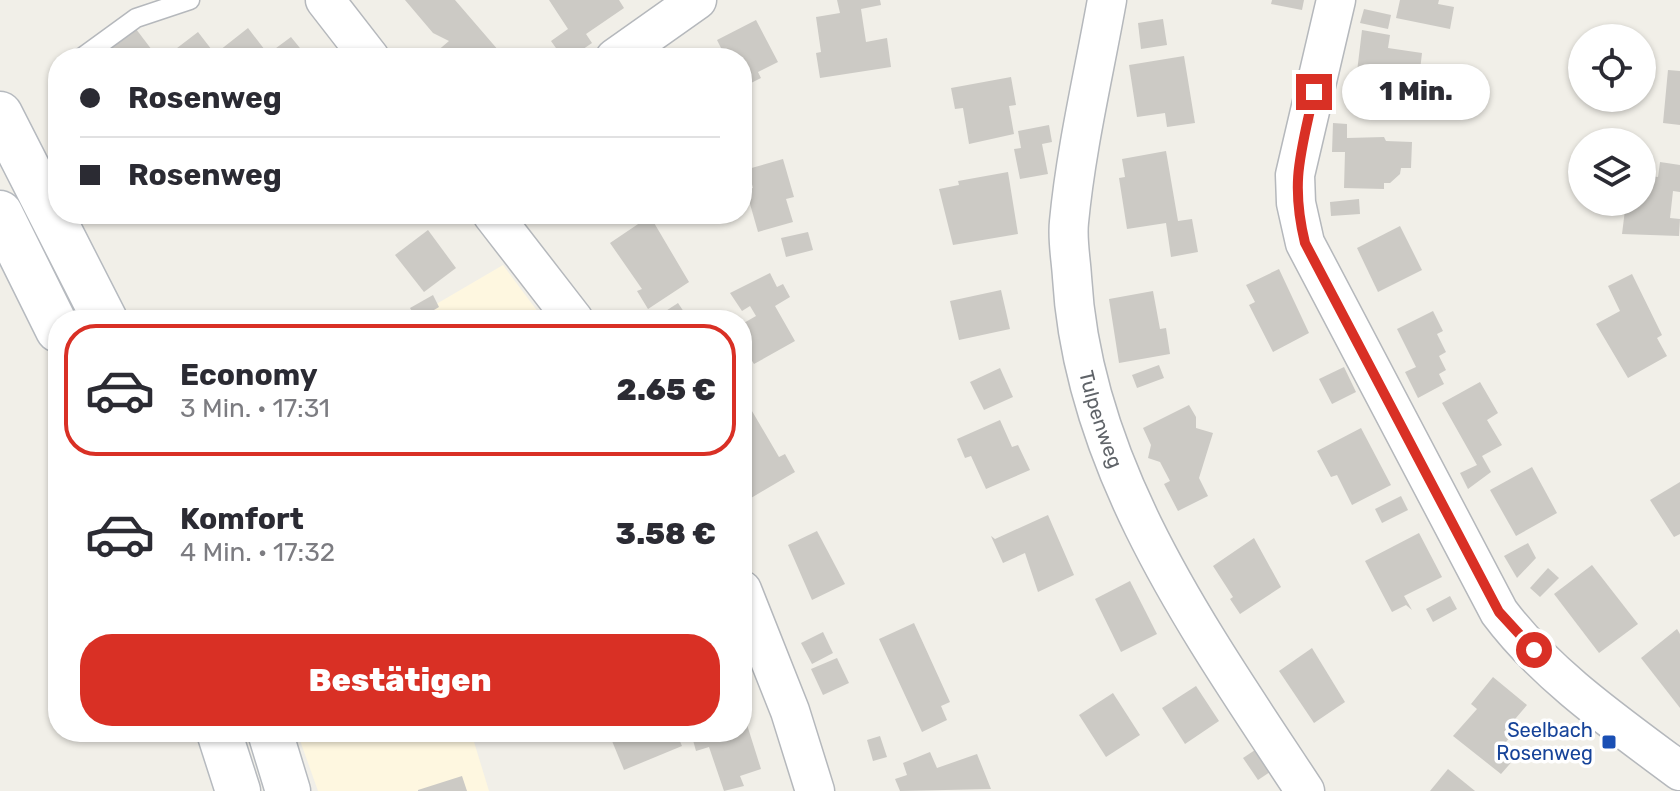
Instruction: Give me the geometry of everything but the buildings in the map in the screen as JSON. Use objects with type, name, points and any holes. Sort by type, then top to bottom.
[{"type":"main road","points":[[0,114],[48,208]]},
{"type":"main road","points":[[0,213],[48,310]]},
{"type":"main road","points":[[56,224],[100,310]]},
{"type":"main road","points":[[222,742],[238,791]]},
{"type":"main road","points":[[273,742],[288,791]]},
{"type":"street","points":[[325,0],[362,48]]},
{"type":"street","points":[[629,48],[697,0]]},
{"type":"street","name":"Tulpenweg","points":[[1107,0],[1069,224],[1074,310],[1088,375],[1116,462],[1144,532],[1177,591],[1305,791]]},
{"type":"street","points":[[1336,0],[1295,175],[1296,203],[1305,243],[1499,612],[1514,632],[1592,704],[1680,771]]},
{"type":"street","points":[[500,224],[566,310]]},
{"type":"street","points":[[752,615],[790,711],[815,791]]},
{"type":"lane","points":[[95,48],[136,18],[190,0]]},
{"type":"shaded area","points":[[503,265],[537,310],[426,310]]},
{"type":"shaded area","points":[[301,742],[474,742],[489,791],[318,791]]},
{"type":"place","name":"Seelbach Rosenweg","points":[[1609,742]]},
{"type":"route","points":[[1314,92],[1295,175],[1296,203],[1305,243],[1499,612],[1514,632],[1534,650]]}]
